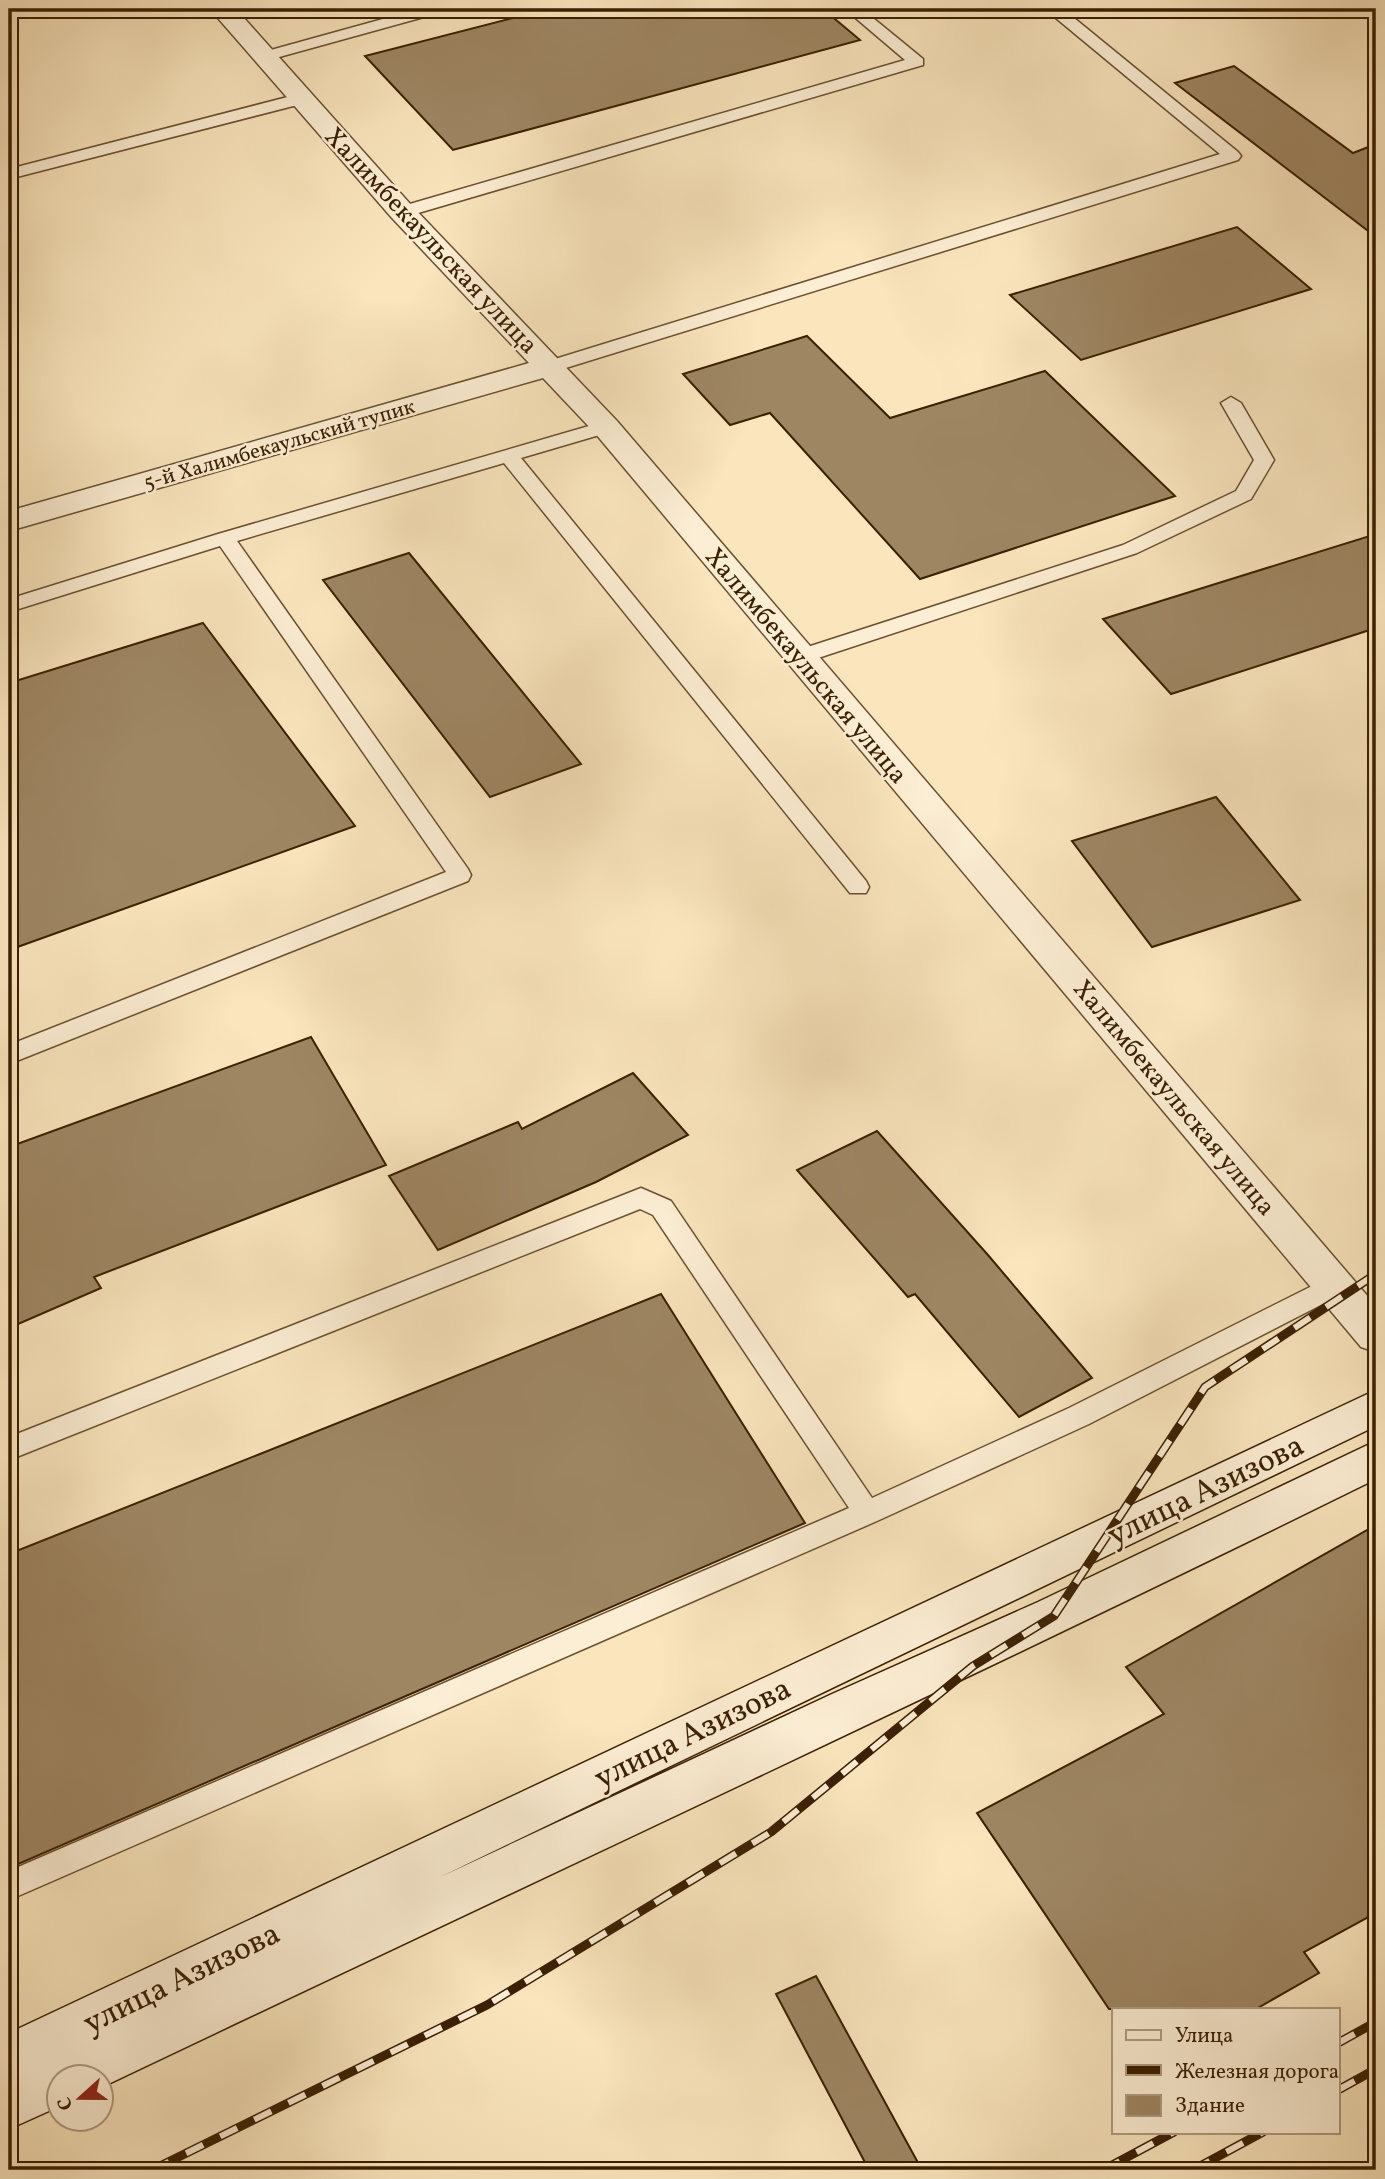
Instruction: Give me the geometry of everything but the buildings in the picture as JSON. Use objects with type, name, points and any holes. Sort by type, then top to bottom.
[{"type":"street","name":"Халимбекаульская улица","points":[[223,9],[402,212],[606,427],[1335,1286],[1371,1320]]},
{"type":"street","name":"5-й Халимбекаульский тупик","points":[[9,520],[549,367]]},
{"type":"street","name":"улица Азизова","points":[[9,2059],[1376,1406]]},
{"type":"street","name":"улица Азизова","points":[[94,2064],[835,1715],[1054,1616],[1376,1458]]},
{"type":"street","points":[[9,2104],[46,2087]]},
{"type":"lane","points":[[266,56],[436,9]]},
{"type":"lane","points":[[402,212],[918,62],[853,9]]},
{"type":"lane","points":[[549,367],[1231,156],[1053,9]]},
{"type":"lane","points":[[9,174],[303,98]]},
{"type":"lane","points":[[799,657],[1130,549],[1244,495],[1264,460],[1231,403]]},
{"type":"lane","points":[[9,606],[225,538],[606,427]]},
{"type":"lane","points":[[508,455],[858,887]]},
{"type":"lane","points":[[9,1055],[460,875],[225,538]]},
{"type":"lane","points":[[9,1449],[641,1198],[662,1208],[867,1513]]},
{"type":"lane","points":[[9,1886],[867,1513],[1079,1416],[1335,1286]]},
{"type":"railway","points":[[152,2170],[487,2005],[771,1832],[973,1666],[1054,1616],[1205,1387],[1376,1274]]},
{"type":"railway","points":[[1340,2042],[1376,2022]]},
{"type":"railway","points":[[1340,2089],[1376,2069]]},
{"type":"railway","points":[[1103,2170],[1170,2134]]},
{"type":"railway","points":[[1193,2170],[1259,2134]]}]
